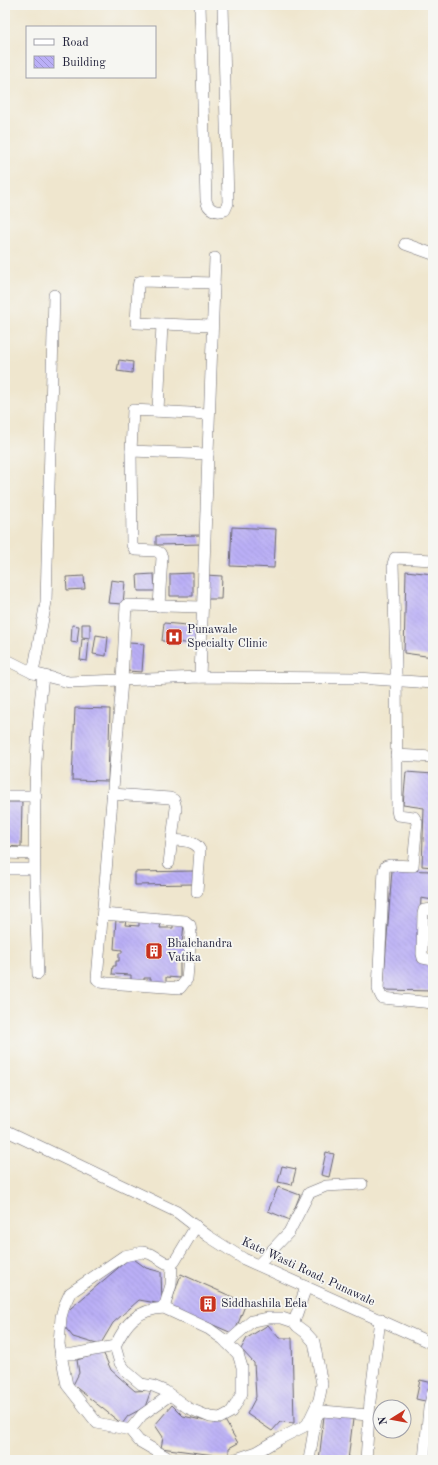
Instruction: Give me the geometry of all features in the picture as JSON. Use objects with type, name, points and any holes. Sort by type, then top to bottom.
[{"type":"street","points":[[200,5],[206,200],[207,204],[212,210],[221,212],[225,210],[228,203],[223,5]]},
{"type":"street","points":[[406,244],[433,254]]},
{"type":"street","points":[[200,677],[215,258]]},
{"type":"street","points":[[212,326],[136,323],[139,282],[214,283]]},
{"type":"street","points":[[38,974],[34,854],[38,674],[46,602],[54,295]]},
{"type":"street","points":[[158,411],[162,324]]},
{"type":"street","points":[[159,606],[162,557],[160,553],[156,551],[135,550],[132,545],[133,410],[209,414]]},
{"type":"street","points":[[132,451],[208,454]]},
{"type":"street","points":[[433,560],[395,558],[393,564],[397,812],[398,815],[401,816],[414,817],[417,822],[414,863],[412,866],[390,865],[386,866],[384,870],[378,989],[382,998],[433,1003]]},
{"type":"street","points":[[102,914],[185,921],[190,925],[191,932],[187,979],[184,985],[180,988],[101,982],[97,979],[102,914],[112,794],[122,681],[126,605],[202,607]]},
{"type":"street","points":[[5,659],[38,674],[69,682],[200,677],[358,678],[433,683]]},
{"type":"street","points":[[396,755],[433,757]]},
{"type":"street","points":[[112,794],[170,798],[174,800],[176,808],[169,863]]},
{"type":"street","points":[[5,796],[36,796]]},
{"type":"street","points":[[172,840],[193,842],[198,845],[200,850],[197,892]]},
{"type":"street","points":[[5,854],[34,854]]},
{"type":"street","points":[[5,869],[34,869]]},
{"type":"street","points":[[433,909],[424,910],[423,914],[422,954],[423,958],[433,960]]},
{"type":"street","name":"Kate Wasti Road, Punawale","points":[[5,1130],[177,1212],[208,1236],[244,1259],[433,1344]]},
{"type":"street","points":[[258,1265],[289,1232],[309,1193],[326,1186],[362,1184]]},
{"type":"street","points":[[164,1308],[171,1285],[172,1264],[176,1261],[196,1226]]},
{"type":"street","points":[[172,1264],[166,1263],[151,1254],[143,1252],[124,1256],[70,1293],[61,1317],[58,1344],[67,1385],[97,1423],[130,1430],[139,1441],[170,1459],[192,1460]]},
{"type":"street","points":[[294,1322],[306,1287]]},
{"type":"street","points":[[164,1308],[209,1329],[227,1342],[238,1354],[242,1368],[242,1393],[231,1412],[220,1418],[210,1417],[188,1408],[170,1395],[153,1386],[141,1384],[127,1372],[120,1363],[115,1346],[122,1330],[135,1317],[152,1309],[164,1308]]},
{"type":"street","points":[[227,1342],[252,1321],[269,1318],[282,1318],[294,1322],[314,1342],[322,1384],[319,1400],[307,1425],[278,1439],[257,1452],[233,1460]]},
{"type":"street","points":[[366,1460],[368,1415],[380,1319]]},
{"type":"street","points":[[60,1354],[73,1354],[115,1346]]},
{"type":"street","points":[[424,1460],[429,1408],[433,1392]]},
{"type":"street","points":[[130,1430],[142,1415],[170,1395]]},
{"type":"street","points":[[309,1460],[316,1418],[319,1413],[323,1411],[368,1415]]},
{"type":"building","points":[[119,360],[133,362],[132,373],[117,371]]},
{"type":"building","points":[[232,527],[276,529],[274,568],[230,566]]},
{"type":"building","points":[[201,535],[202,544],[156,545],[156,536]]},
{"type":"building","points":[[406,571],[433,574],[433,657],[404,653]]},
{"type":"building","points":[[193,573],[193,596],[170,596],[170,574]]},
{"type":"building","points":[[154,574],[155,591],[138,591],[137,575]]},
{"type":"building","points":[[205,575],[222,576],[221,599],[205,599]]},
{"type":"building","points":[[84,576],[85,589],[67,590],[66,577]]},
{"type":"building","points":[[111,580],[125,582],[123,604],[108,603]]},
{"type":"building","points":[[164,623],[198,626],[196,644],[162,641]]},
{"type":"building","points":[[82,624],[90,624],[90,638],[82,637]]},
{"type":"building","points":[[72,625],[79,626],[77,643],[71,642]]},
{"type":"building","points":[[96,635],[108,637],[106,656],[93,654]]},
{"type":"building","points":[[82,639],[89,640],[87,661],[80,660]]},
{"type":"building","points":[[129,643],[144,644],[142,672],[127,671]]},
{"type":"building","points":[[75,708],[110,709],[108,781],[72,780]]},
{"type":"building","points":[[406,772],[433,774],[433,867],[422,866],[424,808],[403,805]]},
{"type":"building","points":[[6,802],[22,802],[21,847],[5,846]]},
{"type":"building","points":[[392,870],[433,871],[433,900],[421,898],[418,961],[433,963],[433,991],[383,990]]},
{"type":"building","points":[[194,871],[194,884],[135,885],[135,872]]},
{"type":"building","name":"Bhalchandra Vatika","points":[[116,919],[126,920],[125,925],[139,926],[139,921],[161,923],[160,928],[173,928],[173,925],[184,924],[182,944],[187,945],[185,956],[180,956],[180,978],[166,977],[166,985],[151,985],[151,978],[144,978],[144,984],[131,983],[131,975],[112,974],[113,966],[116,966],[116,961],[119,961],[119,953],[122,953],[122,950],[114,949]]},
{"type":"building","points":[[326,1152],[334,1154],[329,1177],[321,1175]]},
{"type":"building","points":[[282,1166],[296,1169],[292,1185],[278,1182]]},
{"type":"building","points":[[278,1187],[300,1195],[290,1220],[268,1211]]},
{"type":"building","points":[[131,1257],[146,1268],[161,1272],[162,1304],[139,1300],[113,1323],[100,1345],[73,1337],[64,1326],[65,1313]]},
{"type":"building","name":"Siddhashila Eela","points":[[181,1274],[246,1303],[234,1334],[170,1306]]},
{"type":"building","points":[[268,1325],[279,1338],[292,1338],[294,1423],[280,1422],[272,1431],[247,1414],[256,1397],[254,1363],[241,1349],[247,1338]]},
{"type":"building","points":[[103,1352],[111,1370],[135,1391],[151,1390],[145,1407],[128,1416],[122,1424],[73,1385],[79,1373],[77,1360]]},
{"type":"building","points":[[420,1380],[433,1383],[429,1402],[416,1399]]},
{"type":"building","points":[[172,1405],[183,1416],[215,1423],[223,1417],[238,1443],[229,1448],[229,1457],[161,1448],[163,1437],[155,1425]]},
{"type":"building","points":[[324,1416],[353,1419],[348,1460],[319,1460]]},
{"type":"place","name":"Punawale Specialty Clinic","points":[[174,637]]},
{"type":"place","name":"Bhalchandra Vatika","points":[[154,951]]},
{"type":"place","name":"Siddhashila Eela","points":[[208,1304]]}]
